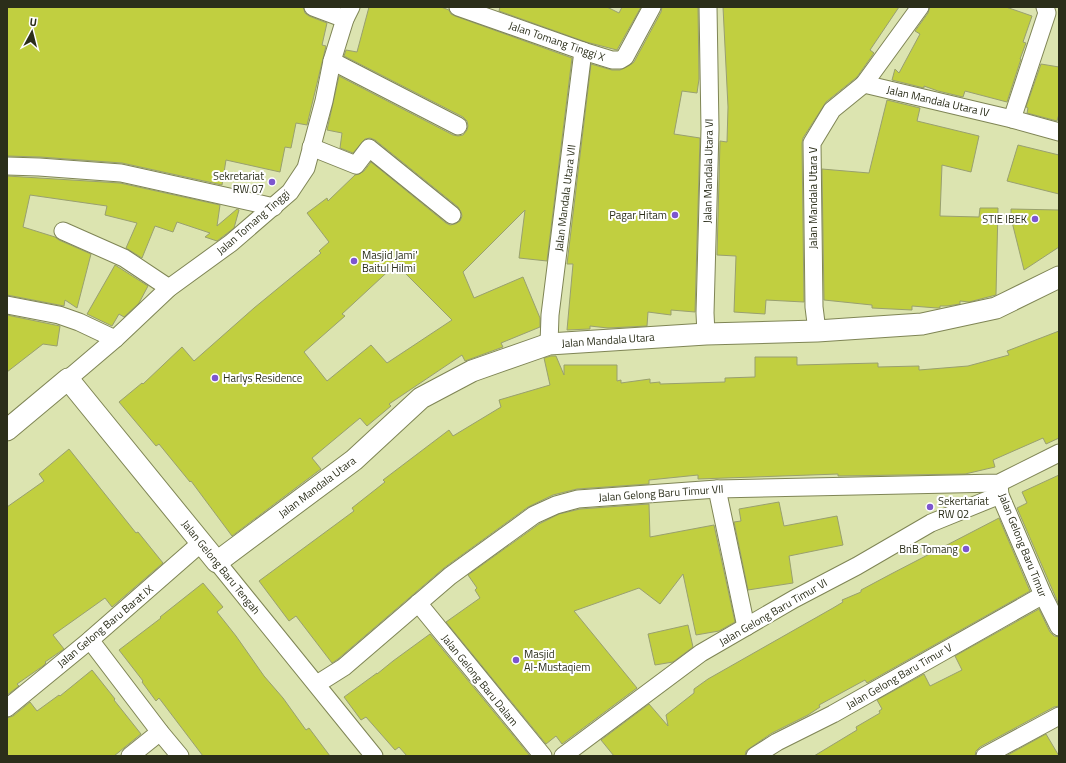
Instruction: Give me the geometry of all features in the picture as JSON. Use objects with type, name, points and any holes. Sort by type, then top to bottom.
[{"type":"street","points":[[313,7],[348,13]]},
{"type":"street","name":"Jalan Tomang Tinggi X","points":[[458,7],[612,60],[620,60],[625,56],[652,7]]},
{"type":"street","name":"Jalan Mandala Utara VI","points":[[706,334],[705,313],[710,129],[708,7]]},
{"type":"street","name":"Jalan Mandala Utara V","points":[[817,331],[814,307],[812,143],[832,110],[864,84],[920,7]]},
{"type":"street","points":[[1012,119],[1047,13],[1044,7]]},
{"type":"street","name":"Jalan Tomang Tinggi","points":[[68,379],[115,339],[169,288],[231,243],[290,192],[306,168],[324,101],[332,61],[348,13]]},
{"type":"street","name":"Jalan Mandala Utara VII","points":[[549,344],[550,315],[583,51]]},
{"type":"street","points":[[332,61],[458,126]]},
{"type":"street","name":"Jalan Mandala Utara IV","points":[[864,84],[1012,119],[1059,132]]},
{"type":"street","points":[[311,147],[356,165],[369,148],[452,216]]},
{"type":"street","points":[[7,166],[121,173],[274,207]]},
{"type":"street","points":[[63,231],[124,258],[169,288]]},
{"type":"street","name":"Jalan Mandala Utara","points":[[217,562],[354,460],[421,398],[472,372],[549,344],[706,334],[817,331],[922,324],[996,308],[1059,277]]},
{"type":"street","points":[[7,305],[59,315],[79,322],[115,339]]},
{"type":"street","points":[[7,430],[68,379]]},
{"type":"street","name":"Jalan Gelong Baru Tengah","points":[[68,379],[374,756]]},
{"type":"street","name":"Jalan Gelong Baru Timur VII","points":[[317,684],[344,667],[450,576],[534,515],[556,505],[578,499],[717,489],[1000,489],[1059,453]]},
{"type":"street","points":[[717,489],[746,627]]},
{"type":"street","name":"Jalan Gelong Baru Timur","points":[[1000,489],[1043,595],[1059,627]]},
{"type":"street","name":"Jalan Gelong Baru Timur VI","points":[[563,756],[701,653],[794,599],[857,566],[931,523],[1000,489]]},
{"type":"street","name":"Jalan Gelong Baru Barat IX","points":[[7,708],[90,640],[201,543]]},
{"type":"street","name":"Jalan Gelong Baru Timur V","points":[[755,756],[777,742],[833,714],[1043,595]]},
{"type":"street","name":"Jalan Gelong Baru Dalam","points":[[418,603],[543,756]]},
{"type":"street","points":[[90,640],[180,756]]},
{"type":"street","points":[[985,756],[1059,716]]},
{"type":"street","points":[[130,756],[160,732]]},
{"type":"building","points":[[7,7],[303,7],[305,13],[309,16],[327,23],[322,45],[326,46],[307,125],[296,123],[291,148],[285,147],[280,172],[226,160],[222,185],[122,163],[7,156]]},
{"type":"building","points":[[369,7],[441,7],[449,10],[451,14],[455,16],[572,58],[547,261],[519,258],[525,210],[463,272],[474,298],[523,277],[540,318],[540,327],[501,343],[503,347],[465,361],[462,355],[389,404],[391,406],[367,426],[360,418],[312,458],[321,469],[232,536],[191,481],[190,482],[159,444],[156,446],[119,402],[142,383],[143,384],[182,347],[194,361],[254,308],[321,253],[319,251],[329,242],[307,213],[327,198],[328,201],[355,175],[364,171],[371,162],[446,223],[450,225],[460,221],[462,216],[458,207],[375,140],[370,138],[365,139],[353,153],[340,148],[342,133],[327,130],[339,76],[453,135],[463,135],[467,130],[467,121],[463,117],[344,56],[346,50],[357,52]],"holes":[[[396,264],[452,320],[387,363],[371,345],[327,381],[304,352],[345,316],[342,314]]]},
{"type":"building","points":[[500,7],[607,7],[619,13],[622,7],[641,7],[617,50],[586,42],[499,11]]},
{"type":"building","points":[[662,7],[698,7],[699,79],[697,93],[682,91],[674,134],[700,138],[695,312],[671,310],[671,315],[648,312],[647,326],[608,328],[590,326],[590,329],[567,330],[573,264],[567,264],[591,64],[612,70],[620,70],[634,62],[661,12]]},
{"type":"building","points":[[723,7],[899,7],[870,50],[874,53],[857,77],[826,102],[803,138],[804,302],[766,300],[765,314],[734,312],[736,256],[717,255],[720,141],[727,142],[728,107]]},
{"type":"building","points":[[930,7],[1006,7],[1032,16],[1023,42],[1026,43],[1007,102],[965,91],[963,97],[924,86],[924,88],[892,80],[895,69],[899,73],[920,34],[915,31],[928,13]]},
{"type":"building","points":[[1041,64],[1059,67],[1059,114],[1057,121],[1027,113],[1028,108],[1026,107]]},
{"type":"building","points":[[887,100],[920,108],[917,121],[979,136],[971,172],[942,165],[940,216],[979,217],[980,208],[998,208],[996,295],[969,302],[960,301],[960,304],[940,306],[940,308],[912,306],[912,310],[872,308],[872,305],[824,300],[822,169],[869,173]]},
{"type":"building","points":[[1018,145],[1059,155],[1059,194],[1007,181]]},
{"type":"building","points":[[7,176],[120,183],[220,205],[217,226],[237,209],[239,210],[234,228],[217,241],[205,237],[210,233],[177,222],[173,232],[155,226],[142,258],[126,248],[137,223],[105,215],[107,206],[30,195],[23,227],[55,237],[91,254],[77,308],[65,300],[64,306],[7,295]]},
{"type":"building","points":[[1011,209],[1059,210],[1059,247],[1024,270],[1011,218]]},
{"type":"building","points":[[115,265],[148,286],[139,303],[124,317],[119,314],[112,326],[87,314]]},
{"type":"building","points":[[7,315],[60,326],[57,346],[43,344],[7,372]]},
{"type":"building","points":[[1059,331],[1059,438],[1046,444],[1043,438],[993,460],[995,467],[965,474],[838,476],[838,474],[698,479],[698,475],[649,480],[649,484],[577,489],[553,495],[528,507],[444,568],[332,663],[296,616],[289,621],[259,581],[354,511],[352,508],[385,482],[383,480],[449,430],[453,436],[501,407],[499,400],[550,385],[544,358],[556,356],[564,375],[564,365],[617,365],[617,381],[621,380],[621,383],[650,379],[650,383],[660,382],[660,384],[725,382],[725,378],[755,377],[755,357],[797,357],[797,365],[878,363],[878,367],[919,366],[919,370],[968,366],[1009,355],[1007,351]]},
{"type":"building","points":[[69,449],[136,533],[138,532],[163,563],[112,607],[105,598],[53,635],[64,649],[17,684],[19,686],[7,695],[7,507],[44,481],[39,474]]},
{"type":"building","points":[[1059,475],[1059,605],[1017,508],[1027,503],[1022,492]]},
{"type":"building","points":[[779,502],[784,526],[837,516],[843,545],[789,556],[793,583],[748,590],[734,522],[741,521],[739,509]]},
{"type":"building","points":[[649,504],[650,537],[714,525],[735,622],[719,631],[696,635],[683,574],[660,604],[639,588],[574,611],[637,688],[562,744],[556,736],[546,744],[446,622],[480,598],[475,590],[477,588],[468,575],[539,524],[559,514],[580,509]]},
{"type":"building","points":[[999,518],[1030,591],[867,683],[865,680],[819,705],[820,707],[808,715],[772,733],[750,748],[746,751],[745,756],[614,756],[601,740],[649,704],[668,726],[666,715],[694,693],[694,689],[708,679],[833,608],[843,602],[842,600],[861,592],[861,590]]},
{"type":"building","points":[[203,583],[223,607],[217,612],[306,730],[309,728],[330,756],[203,756],[159,698],[156,701],[142,682],[143,681],[119,650]]},
{"type":"building","points":[[1039,609],[1050,632],[1054,636],[1059,637],[1059,706],[1054,707],[980,747],[976,751],[975,756],[814,756],[857,730],[856,727],[880,713],[879,711],[882,709],[877,700],[924,674],[930,686],[962,670],[955,656]]},
{"type":"building","points":[[688,625],[693,647],[673,662],[655,665],[648,634]]},
{"type":"building","points":[[430,634],[530,756],[407,756],[399,747],[395,750],[366,717],[361,720],[344,697]]},
{"type":"building","points":[[92,670],[141,734],[114,756],[7,756],[7,718],[13,716],[30,702],[37,711],[59,695],[60,696]]},
{"type":"building","points":[[1046,734],[1059,756],[1006,756]]},
{"type":"place","name":"Sekretariat RW 07","points":[[272,182]]},
{"type":"place","name":"Pagar Hitam","points":[[675,215]]},
{"type":"place","name":"STIE IBEK","points":[[1035,219]]},
{"type":"place","name":"Masjid Jami' Baitul Hilmi","points":[[354,261]]},
{"type":"place","name":"Harlys Residence","points":[[215,378]]},
{"type":"place","name":"Sekertariat RW 02","points":[[930,507]]},
{"type":"place","name":"BnB Tomang","points":[[966,549]]},
{"type":"place","name":"Masjid Al-Mustaqiem","points":[[516,660]]}]
